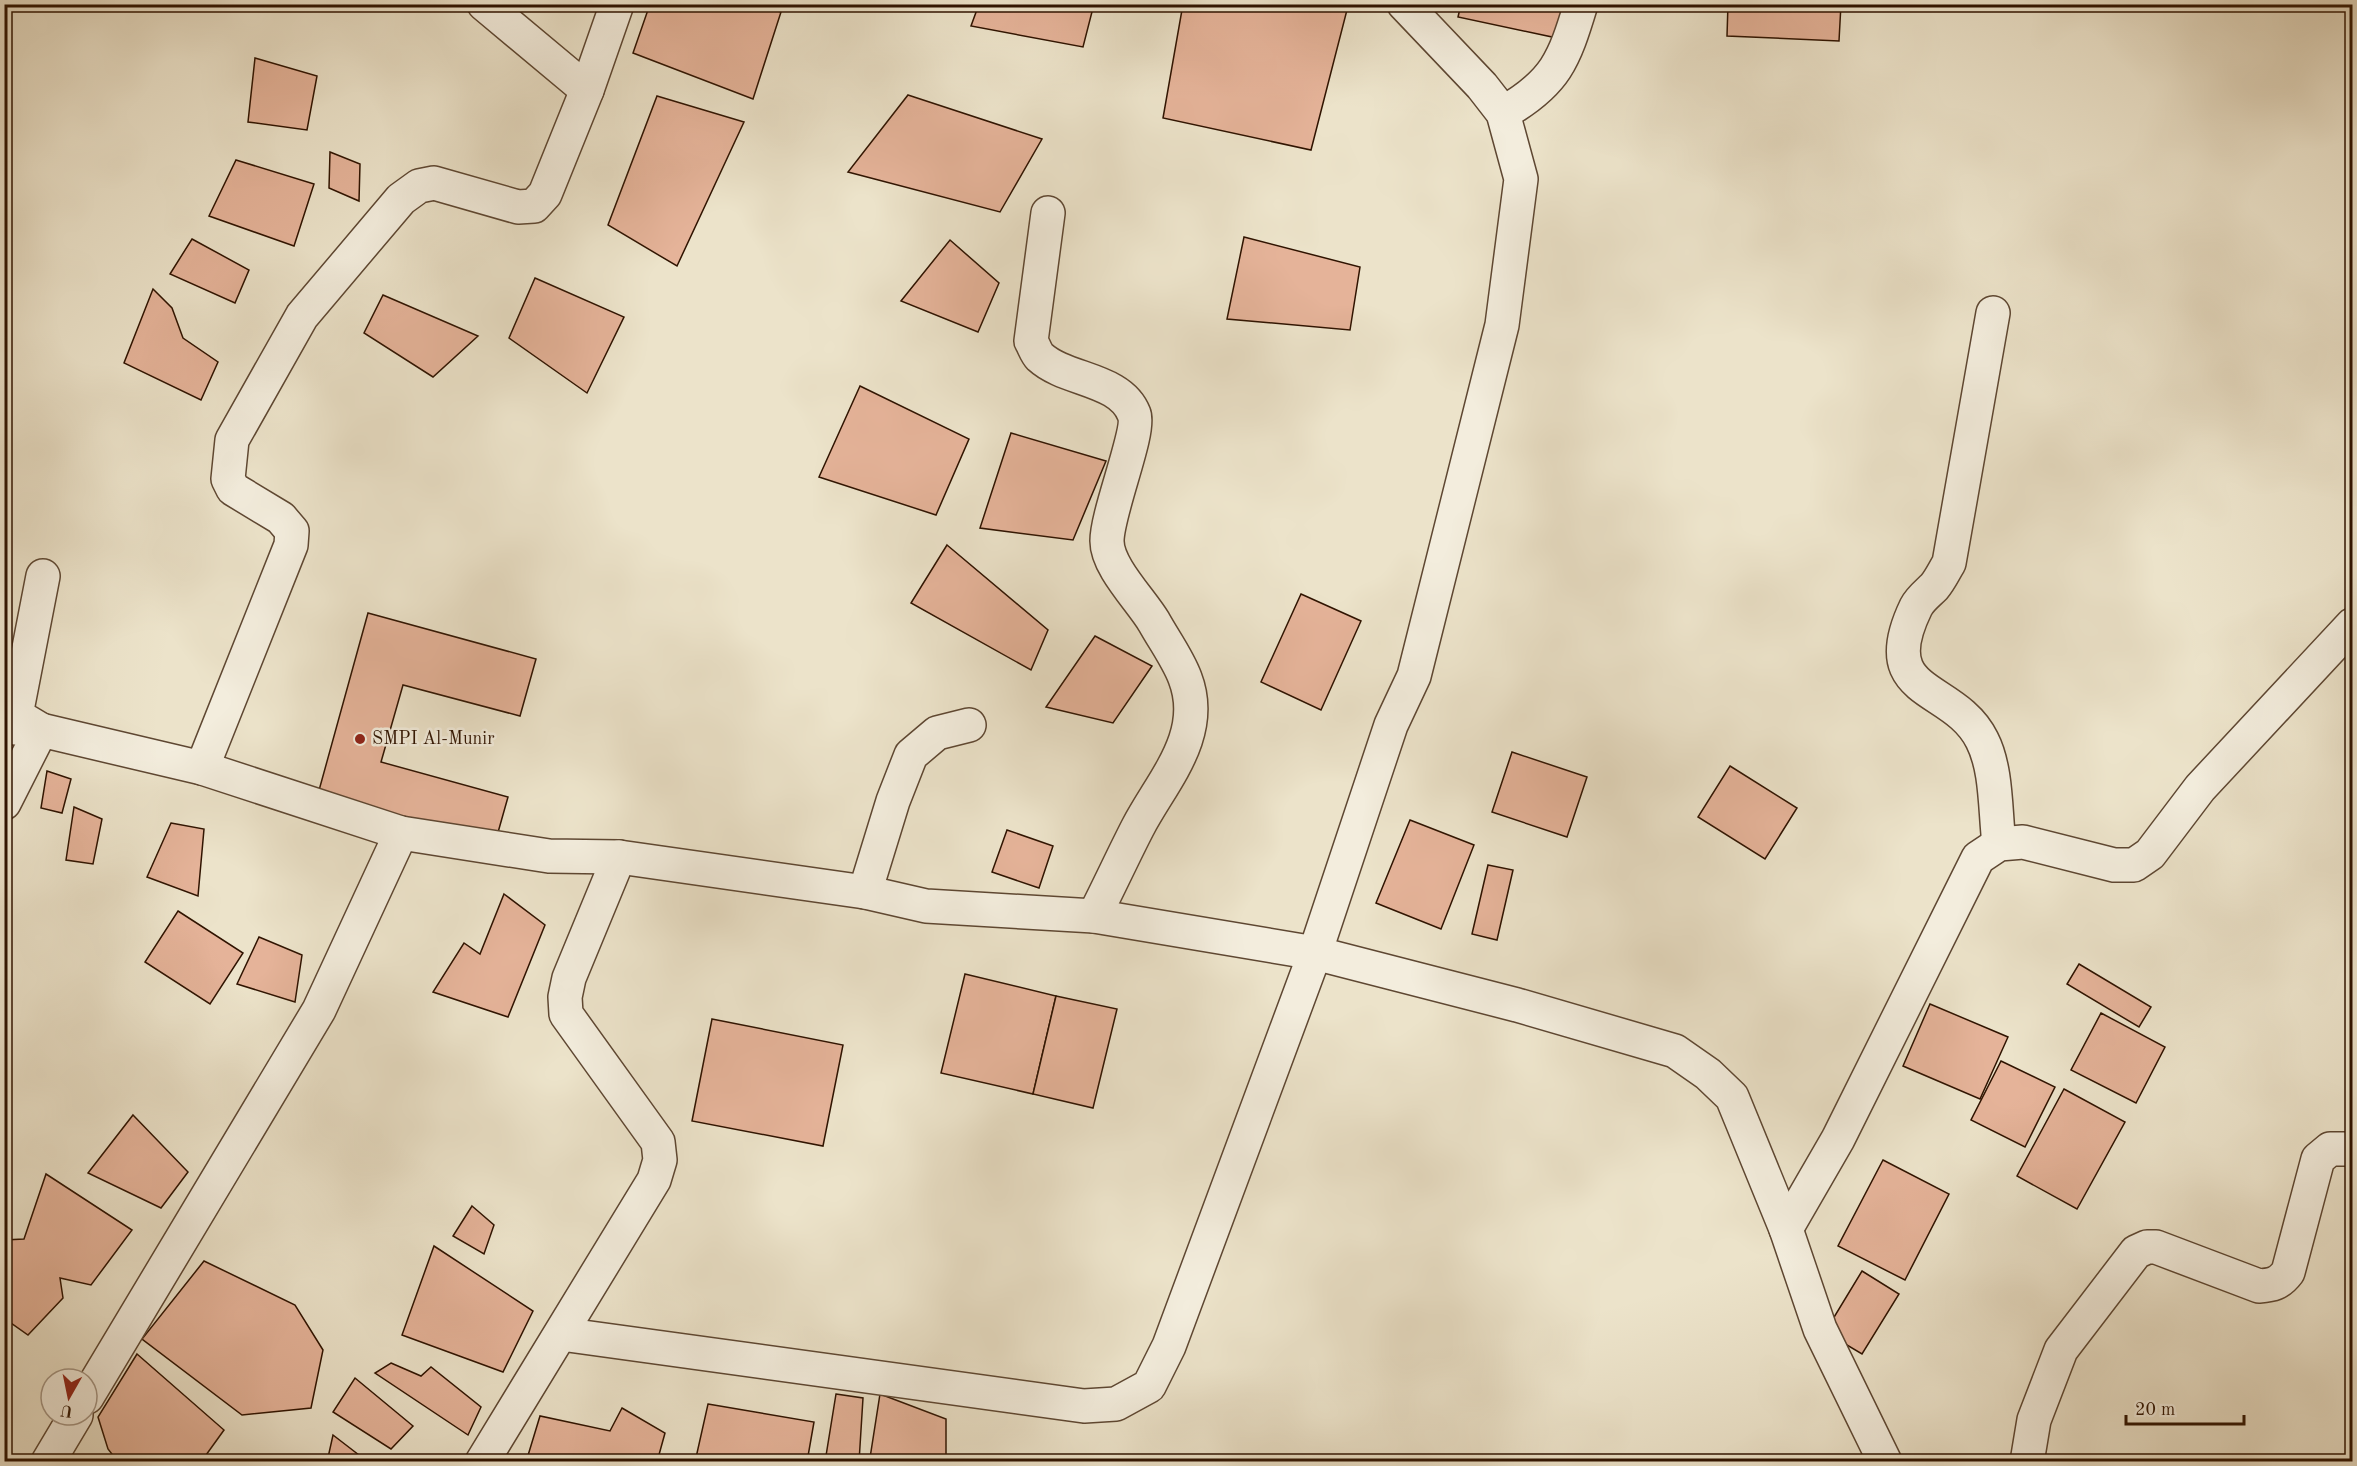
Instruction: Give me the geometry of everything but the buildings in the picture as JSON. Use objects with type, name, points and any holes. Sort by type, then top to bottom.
[{"type":"street","points":[[484,4],[587,90]]},
{"type":"street","points":[[202,768],[291,545],[292,531],[281,518],[233,489],[228,479],[232,440],[296,326],[401,199],[419,186],[434,183],[518,207],[534,206],[545,194],[587,90],[617,4]]},
{"type":"street","points":[[561,1334],[1084,1406],[1116,1404],[1149,1386],[1169,1346],[1315,953],[1391,725],[1414,676],[1502,325],[1521,179],[1503,113],[1482,86],[1404,4]]},
{"type":"street","points":[[1503,113],[1531,97],[1550,79],[1568,48],[1581,4]]},
{"type":"street","points":[[1048,213],[1031,341],[1038,356],[1058,368],[1126,398],[1136,416],[1127,461],[1112,505],[1107,543],[1115,568],[1142,601],[1186,678],[1191,716],[1182,754],[1139,825],[1094,916]]},
{"type":"street","points":[[1993,313],[1948,563],[1936,585],[1917,604],[1906,633],[1903,660],[1911,678],[1965,718],[1982,740],[1990,768],[1999,844]]},
{"type":"street","points":[[40,730],[16,714],[43,576]]},
{"type":"street","points":[[1786,1229],[1838,1139],[1978,858],[1999,844],[2023,842],[2114,865],[2134,865],[2150,854],[2200,789],[2352,625]]},
{"type":"street","points":[[865,892],[893,801],[911,755],[937,733],[969,724]]},
{"type":"street","points":[[4,727],[40,730],[202,768],[401,833],[549,856],[619,857],[865,892],[926,906],[1094,916],[1315,953],[1517,1005],[1676,1051],[1708,1074],[1732,1097],[1786,1229],[1820,1329],[1885,1461]]},
{"type":"street","points":[[4,802],[40,730]]},
{"type":"street","points":[[99,1377],[319,1010],[401,833]]},
{"type":"street","points":[[482,1461],[654,1180],[660,1160],[658,1142],[566,1014],[565,997],[569,978],[619,857]]},
{"type":"street","points":[[2027,1461],[2034,1419],[2061,1350],[2136,1252],[2147,1247],[2156,1247],[2259,1286],[2273,1285],[2282,1281],[2288,1272],[2318,1159],[2330,1149],[2352,1149]]},
{"type":"street","points":[[48,1461],[69,1427]]},
{"type":"place","name":"SMPI Al-Munir","points":[[360,739]]}]
